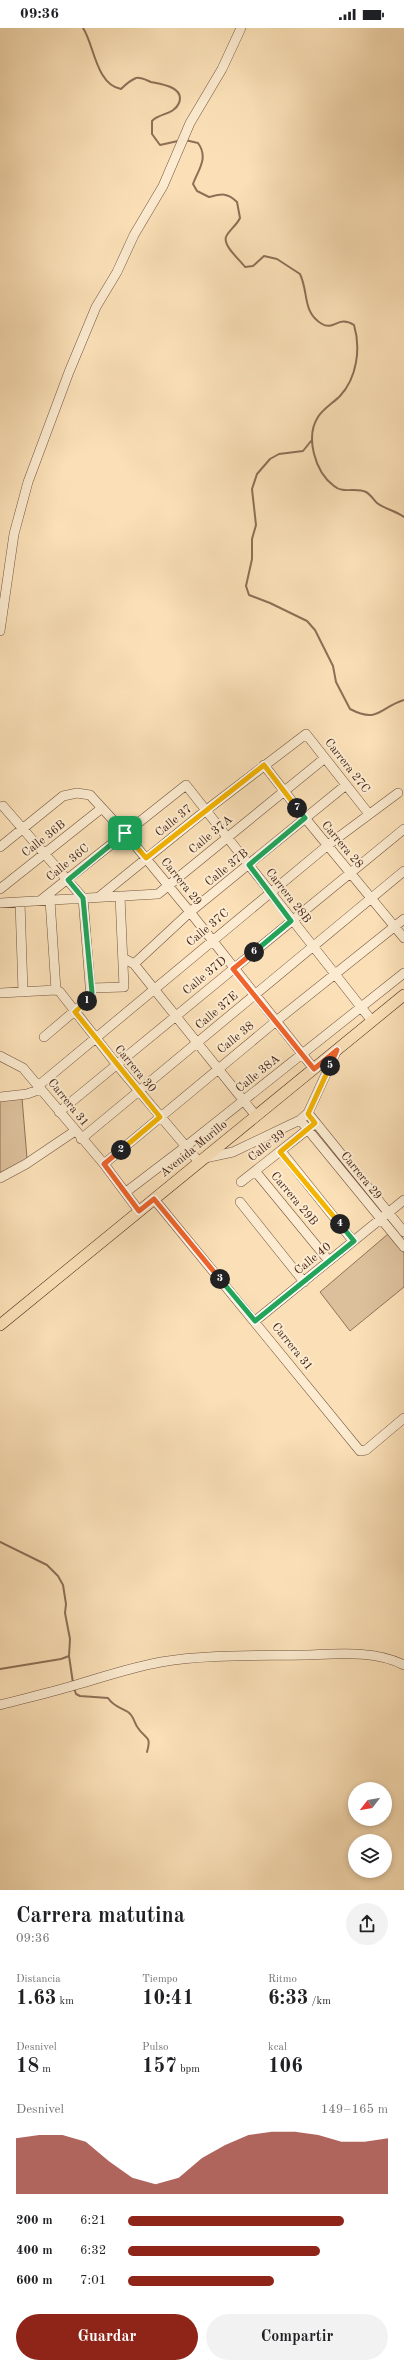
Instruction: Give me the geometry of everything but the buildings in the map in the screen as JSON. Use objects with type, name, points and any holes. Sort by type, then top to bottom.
[{"type":"main road","name":"Avenida Murillo","points":[[0,1325],[404,995]]},
{"type":"street","points":[[0,631],[14,534],[28,482],[69,372],[96,307],[117,272],[134,235],[162,186],[190,123],[222,69],[241,28]]},
{"type":"street","name":"Carrera 27C","points":[[306,734],[369,814]]},
{"type":"street","name":"Calle 37","points":[[99,897],[205,811],[306,734]]},
{"type":"street","name":"Calle 37A","points":[[99,897],[158,894],[226,837],[325,758]]},
{"type":"street","name":"Carrera 28","points":[[264,765],[305,818],[404,938]]},
{"type":"street","name":"Carrera 28B","points":[[186,785],[291,921],[372,1021]]},
{"type":"street","name":"Calle 36C","points":[[46,900],[125,833],[186,785]]},
{"type":"street","name":"Calle 37B","points":[[134,964],[190,912],[346,785]]},
{"type":"street","name":"Carrera 29","points":[[22,828],[63,796],[82,793],[90,795],[125,833],[169,886],[254,996],[300,1054],[314,1069]]},
{"type":"street","name":"Calle 37C","points":[[39,1087],[95,1038],[328,844],[398,793]]},
{"type":"street","points":[[3,806],[83,898],[92,988],[91,997],[75,1012],[44,1036]]},
{"type":"street","name":"Calle 36B","points":[[0,889],[102,808]]},
{"type":"street","points":[[0,847],[22,828]]},
{"type":"street","name":"Calle 37D","points":[[59,1112],[404,829]]},
{"type":"street","name":"Calle 37E","points":[[81,1138],[313,948],[404,871]]},
{"type":"street","points":[[92,988],[124,987],[120,896]]},
{"type":"street","points":[[0,903],[99,897]]},
{"type":"street","points":[[0,993],[56,990],[46,900]]},
{"type":"street","points":[[20,902],[24,992]]},
{"type":"street","name":"Calle 38","points":[[104,1164],[217,1069],[404,919]]},
{"type":"street","points":[[123,958],[134,964],[153,990],[256,1116]]},
{"type":"street","name":"Calle 38A","points":[[126,1192],[244,1101],[300,1054],[404,973]]},
{"type":"street","name":"Carrera 30","points":[[56,990],[60,992],[95,1038],[185,1147],[201,1160]]},
{"type":"street","points":[[201,1160],[233,1152],[300,1120],[308,1114],[337,1050]]},
{"type":"street","name":"Carrera 31","points":[[0,1056],[23,1068],[104,1164],[139,1211]]},
{"type":"street","points":[[0,1097],[27,1094],[39,1087]]},
{"type":"street","name":"Carrera 29","points":[[308,1114],[385,1216],[404,1247]]},
{"type":"street","name":"Carrera 29","points":[[300,1120],[385,1216],[404,1232]]},
{"type":"street","name":"Calle 39","points":[[241,1182],[315,1123]]},
{"type":"street","points":[[0,1178],[20,1168],[75,1131]]},
{"type":"street","points":[[280,1152],[354,1241]]},
{"type":"street","name":"Carrera 29B","points":[[255,1171],[329,1261]]},
{"type":"street","name":"Carrera 31","points":[[154,1199],[360,1451],[366,1450],[404,1418]]},
{"type":"street","name":"Calle 40","points":[[255,1321],[404,1200]]},
{"type":"street","points":[[240,1202],[304,1282]]},
{"type":"street","points":[[0,1705],[74,1686],[117,1672],[161,1662],[204,1658],[344,1654],[377,1656],[404,1665]]},
{"type":"shaded area","points":[[22,1098],[27,1158],[21,1166],[0,1176],[0,1101]]},
{"type":"shaded area","points":[[317,1129],[384,1212],[381,1215],[313,1132]]},
{"type":"shaded area","points":[[388,1234],[404,1253],[404,1287],[350,1331],[320,1292]]},
{"type":"waterway","points":[[83,28],[101,72],[106,80],[113,86],[121,89],[132,80],[140,78],[171,87],[179,93],[180,98],[177,107],[170,112],[158,116],[152,121],[152,134],[160,145],[178,141]]},
{"type":"waterway","points":[[185,140],[198,143],[203,154],[202,164],[193,184],[197,191],[209,197],[227,195],[237,202],[240,218],[226,237],[227,244],[232,253],[245,267],[253,266],[264,256],[277,259],[300,274],[311,314],[316,319],[326,326],[340,322],[349,322],[354,325],[357,343],[354,372],[346,389],[320,414],[314,425],[312,434],[314,454],[322,472],[327,480],[334,486],[341,490],[358,490],[366,492],[380,505],[404,517]]},
{"type":"waterway","points":[[311,441],[303,451],[279,454],[270,459],[257,474],[252,489],[256,525],[252,539],[252,559],[246,586],[249,595],[270,603],[307,621],[315,630],[333,666],[336,682],[350,709],[367,715],[374,715],[404,700]]},
{"type":"waterway","points":[[0,1542],[47,1565],[58,1576],[63,1585],[66,1604],[65,1613],[70,1639],[69,1656],[73,1683]]},
{"type":"waterway","points":[[0,1669],[61,1659],[69,1656]]},
{"type":"waterway","points":[[74,1688],[76,1694],[80,1696],[108,1698],[115,1705],[130,1714],[138,1728],[148,1740],[149,1743],[147,1752]]},
{"type":"route","points":[[264,765],[305,818],[249,865],[291,921],[233,969],[300,1054],[314,1069],[337,1050],[308,1114],[315,1123],[280,1152],[354,1241],[255,1321],[154,1199],[139,1211],[104,1164],[160,1117],[75,1012],[91,997],[92,993],[83,898],[68,880],[125,833],[146,858],[264,765]]}]
